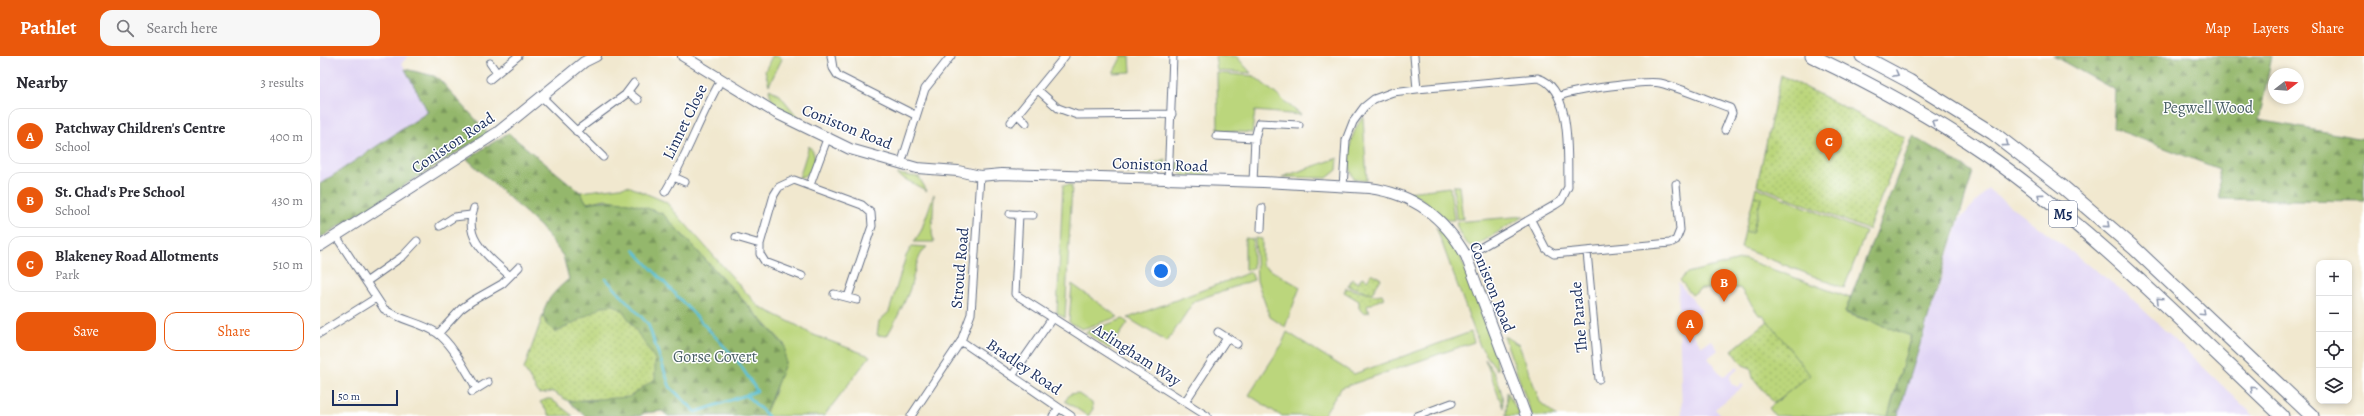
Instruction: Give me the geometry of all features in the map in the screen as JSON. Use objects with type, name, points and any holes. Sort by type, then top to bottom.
[{"type":"highway","name":"M5","points":[[1812,56],[1898,100],[1983,152],[2043,198],[2119,262],[2282,416]]},
{"type":"highway","name":"M5","points":[[1862,56],[1909,81],[1993,133],[2063,187],[2134,248],[2312,416]]},
{"type":"street","points":[[490,79],[518,56]]},
{"type":"street","name":"Coniston Road","points":[[320,246],[486,140],[584,62],[596,56]]},
{"type":"street","name":"Coniston Road","points":[[683,56],[776,113],[827,139],[917,168],[958,171],[980,176],[1002,174],[1168,181],[1253,182],[1383,190],[1421,205],[1443,223],[1454,235],[1466,256],[1526,416]]},
{"type":"street","points":[[831,56],[832,68],[838,76],[915,115]]},
{"type":"street","points":[[901,164],[915,115],[925,89],[951,56]]},
{"type":"street","points":[[1011,122],[1065,56]]},
{"type":"street","points":[[1168,181],[1172,114],[1173,56]]},
{"type":"street","points":[[1414,56],[1417,89]]},
{"type":"street","points":[[490,63],[497,73]]},
{"type":"street","points":[[1342,187],[1346,140],[1359,113],[1379,96],[1417,89],[1538,78],[1552,86],[1560,96],[1566,140],[1568,187],[1561,201],[1531,220],[1466,256]]},
{"type":"street","name":"Linnet Close","points":[[665,192],[692,143],[704,109],[722,80]]},
{"type":"street","points":[[576,131],[628,92],[634,83]]},
{"type":"street","points":[[1560,96],[1574,92],[1610,87],[1660,83],[1730,108],[1732,113],[1725,130]]},
{"type":"street","points":[[1038,90],[1058,108],[1076,115],[1172,114]]},
{"type":"street","points":[[628,92],[638,100]]},
{"type":"street","points":[[540,96],[603,157]]},
{"type":"street","points":[[1018,115],[1026,122]]},
{"type":"street","points":[[1253,182],[1255,138],[1259,123],[1299,125]]},
{"type":"street","points":[[1216,136],[1255,138]]},
{"type":"street","points":[[810,185],[827,139]]},
{"type":"street","name":"Stroud Road","points":[[911,416],[961,341],[968,326],[973,302],[980,176]]},
{"type":"street","name":"Linnet Close","points":[[674,177],[685,182]]},
{"type":"street","points":[[802,276],[765,262],[760,254],[760,244],[774,195],[779,187],[794,180],[862,205],[871,213],[872,226],[848,297]]},
{"type":"street","points":[[1531,220],[1546,249],[1550,253],[1558,255],[1670,243],[1676,240],[1680,230],[1676,184]]},
{"type":"street","points":[[1261,229],[1262,208]]},
{"type":"street","points":[[440,226],[454,217],[473,211],[471,231],[478,246],[510,276]]},
{"type":"street","points":[[1010,214],[1033,215]]},
{"type":"street","name":"Arlingham Way","points":[[1019,214],[1015,294],[1206,416]]},
{"type":"street","points":[[336,236],[384,309],[394,316],[421,325],[438,334],[447,342],[475,390],[488,382]]},
{"type":"street","points":[[736,237],[760,244]]},
{"type":"street","points":[[366,282],[403,256],[417,241]]},
{"type":"street","name":"The Parade","points":[[1587,252],[1599,379]]},
{"type":"street","points":[[438,334],[472,300],[496,288],[519,267]]},
{"type":"street","points":[[834,294],[857,300]]},
{"type":"street","points":[[320,333],[376,298]]},
{"type":"street","points":[[1012,376],[1053,317]]},
{"type":"street","points":[[1218,332],[1237,344]]},
{"type":"street","points":[[1185,402],[1227,338]]},
{"type":"street","name":"Bradley Road","points":[[961,341],[1071,416]]},
{"type":"street","points":[[1417,416],[1452,403]]},
{"type":"street","points":[[1054,416],[1059,408]]},
{"type":"shaded area","points":[[320,56],[408,56],[402,63],[428,112],[320,184]]},
{"type":"shaded area","points":[[1988,189],[2127,294],[2254,416],[1898,416],[1960,219]]},
{"type":"shaded area","points":[[1678,282],[1702,311],[1691,319],[1695,326],[1690,331],[1702,346],[1711,340],[1718,350],[1708,358],[1723,377],[1736,367],[1738,369],[1730,376],[1731,384],[1738,387],[1742,384],[1744,386],[1715,409],[1721,416],[1682,416]]},
{"type":"green space","points":[[772,56],[779,56],[782,59],[769,85],[765,71]]},
{"type":"green space","points":[[1122,56],[1130,56],[1131,72],[1113,73]]},
{"type":"green space","points":[[1215,56],[1236,56],[1251,73],[1217,71]]},
{"type":"green space","name":"Pegwell Wood","points":[[2053,56],[2272,56],[2270,68],[2268,68],[2268,76],[2259,120],[2364,139],[2364,201],[2220,199],[2219,169],[2113,128],[2115,90]]},
{"type":"green space","points":[[405,69],[434,76],[440,80],[488,133],[320,238],[320,184],[428,112]]},
{"type":"green space","points":[[1217,73],[1254,76],[1301,115],[1255,111],[1252,133],[1218,130]]},
{"type":"green space","points":[[1781,75],[1905,138],[1868,230],[1757,185]]},
{"type":"green space","points":[[769,89],[779,94],[801,121],[776,106],[770,96]]},
{"type":"green space","points":[[1363,117],[1367,181],[1354,179],[1349,164],[1352,138]]},
{"type":"green space","name":"Gorse Covert","points":[[508,133],[580,192],[587,203],[597,201],[626,202],[663,214],[785,346],[785,364],[764,416],[668,416],[662,411],[644,413],[640,416],[585,416],[568,401],[596,400],[569,327],[555,333],[546,324],[544,318],[544,311],[550,298],[559,287],[569,279],[563,256],[541,227],[467,159]]},
{"type":"green space","points":[[1913,136],[1973,172],[1898,416],[1888,416],[1911,336],[1845,312]]},
{"type":"green space","points":[[809,146],[814,155],[814,165],[808,173],[799,178]]},
{"type":"green space","points":[[1338,158],[1337,170],[1327,178],[1282,177]]},
{"type":"green space","points":[[1166,160],[1160,171],[1155,173],[1145,175],[1126,173]]},
{"type":"green space","points":[[1175,162],[1219,178],[1183,176],[1176,169]]},
{"type":"green space","points":[[897,175],[919,177],[927,191]]},
{"type":"green space","points":[[1063,185],[1072,185],[1065,318],[1057,313]]},
{"type":"green space","points":[[628,186],[666,202],[758,306],[811,334],[870,356],[824,416],[764,416],[775,391],[785,345],[663,214],[605,199],[587,203],[580,192]]},
{"type":"green space","points":[[1453,186],[1459,186],[1463,219],[1456,219]]},
{"type":"green space","points":[[1450,187],[1454,220],[1447,220],[1418,196],[1408,192]]},
{"type":"green space","points":[[1756,187],[1866,232],[1844,288],[1741,248],[1745,231],[1752,233],[1761,198],[1754,196]]},
{"type":"green space","points":[[934,194],[932,233],[934,242],[914,242],[921,231]]},
{"type":"green space","points":[[1754,196],[1761,198],[1752,233],[1745,231]]},
{"type":"green space","points":[[1524,216],[1474,247],[1470,246],[1464,241],[1458,230],[1456,222]]},
{"type":"green space","points":[[1436,227],[1453,245],[1462,261],[1494,350],[1497,370],[1480,346]]},
{"type":"green space","points":[[1245,238],[1253,239],[1253,268],[1245,270]]},
{"type":"green space","points":[[1255,238],[1262,239],[1262,265],[1300,287],[1285,327],[1270,317],[1257,281]]},
{"type":"green space","points":[[912,246],[927,247],[917,262],[908,294],[887,336],[877,335],[879,321],[889,312],[906,256]]},
{"type":"green space","points":[[1744,259],[1850,298],[1845,313],[1911,335],[1888,416],[1775,416],[1769,408],[1809,375],[1763,315],[1759,315],[1740,288],[1700,289],[1692,295],[1680,280],[1687,273]]},
{"type":"green space","points":[[1251,272],[1254,280],[1194,301],[1167,342],[1128,318]]},
{"type":"green space","points":[[1372,273],[1381,279],[1372,293],[1348,286],[1352,279],[1358,283],[1362,277],[1367,280]]},
{"type":"green space","points":[[1072,284],[1118,317],[1082,329],[1069,322]]},
{"type":"green space","points":[[1346,288],[1375,295],[1382,294],[1384,298],[1367,306],[1369,312],[1363,313],[1359,308],[1359,301],[1344,292]]},
{"type":"green space","points":[[614,305],[623,311],[655,359],[655,379],[629,397],[568,401],[553,392],[539,394],[524,369],[543,315],[546,324],[555,333],[604,306]]},
{"type":"green space","points":[[1123,319],[1128,323],[1110,349],[1085,332]]},
{"type":"green space","points":[[1768,321],[1810,375],[1774,403],[1753,378],[1751,368],[1743,365],[1732,350]]},
{"type":"green space","points":[[1287,332],[1354,374],[1471,332],[1474,342],[1341,388],[1323,416],[1281,416],[1249,395],[1281,346]]},
{"type":"green space","points":[[1504,336],[1519,345],[1540,402],[1557,416],[1532,416]]},
{"type":"green space","points":[[1485,359],[1498,382],[1502,394],[1503,408]]},
{"type":"green space","points":[[1507,392],[1520,415],[1521,416],[1506,416]]},
{"type":"green space","points":[[1077,393],[1092,403],[1093,409],[1088,416],[1065,401],[1070,394]]},
{"type":"green space","points":[[551,399],[573,416],[550,416],[540,402]]},
{"type":"waterway","points":[[634,250],[737,360],[757,391],[746,395],[768,416]]},
{"type":"waterway","points":[[606,279],[648,324],[670,387],[696,412],[746,395]]},
{"type":"place","name":"Blakeney Road Allotments","points":[[1829,161]]},
{"type":"place","name":"St. Chad's Pre School","points":[[1724,302]]},
{"type":"place","name":"Patchway Children's Centre","points":[[1690,343]]}]
